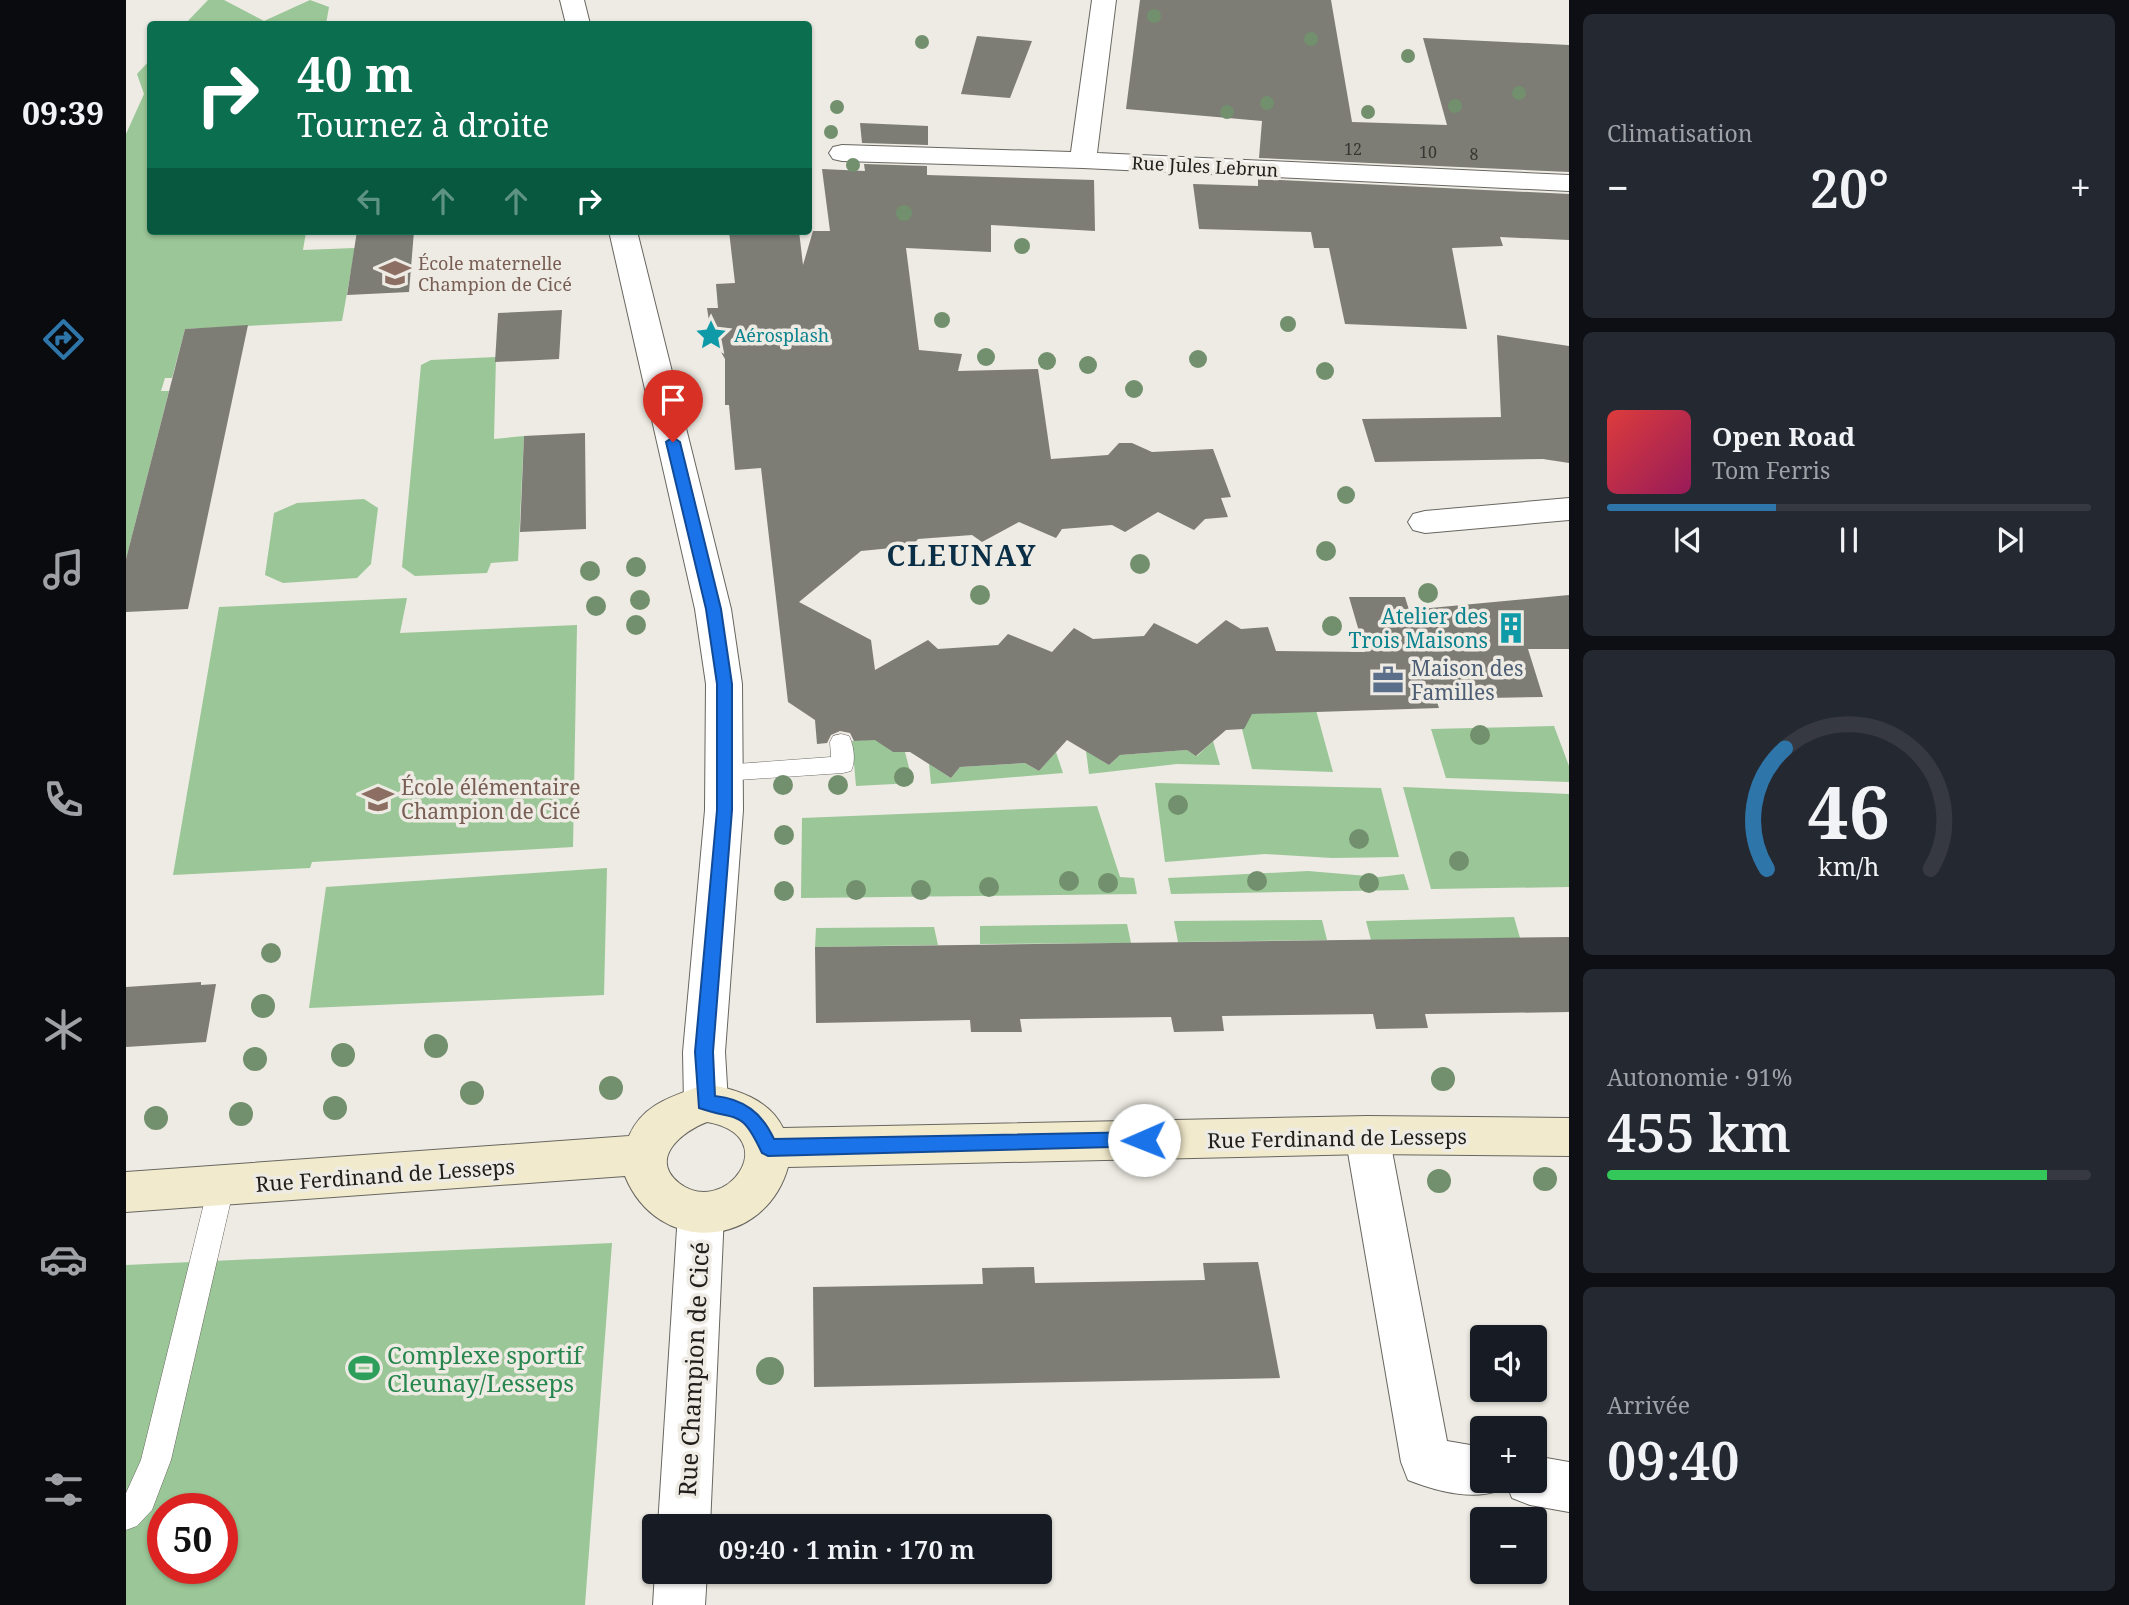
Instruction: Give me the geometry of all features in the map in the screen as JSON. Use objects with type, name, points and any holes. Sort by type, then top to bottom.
[{"type":"main road","points":[[706,1102],[727,1105],[747,1114],[760,1129],[768,1148],[767,1167],[759,1185],[743,1200],[723,1210],[701,1213],[677,1207],[658,1195],[646,1176],[644,1155],[650,1135],[664,1119],[683,1107],[706,1102]]},
{"type":"main road","name":"Rue Ferdinand de Lesseps","points":[[768,1148],[1367,1135],[1569,1137]]},
{"type":"main road","name":"Rue Ferdinand de Lesseps","points":[[126,1192],[644,1155]]},
{"type":"street","points":[[572,0],[577,21]]},
{"type":"street","points":[[1083,160],[1104,0]]},
{"type":"street","name":"Rue Jules Lebrun","points":[[842,153],[1083,160],[1569,183]]},
{"type":"street","points":[[624,235],[713,609],[724,684],[724,810],[704,1052],[706,1102]]},
{"type":"street","points":[[1425,522],[1569,509]]},
{"type":"street","points":[[1367,1135],[1426,1462],[1470,1470]]},
{"type":"street","name":"Rue Champion de Cicé","points":[[685,1514],[701,1213]]},
{"type":"street","points":[[1547,1483],[1569,1487]]},
{"type":"street","points":[[679,1605],[680,1584]]},
{"type":"lane","points":[[723,773],[843,765],[841,742]]},
{"type":"lane","points":[[126,1515],[141,1499],[156,1461],[221,1187]]},
{"type":"green space","points":[[208,0],[224,0],[264,21],[188,21]]},
{"type":"green space","points":[[310,0],[329,7],[327,21],[264,21]]},
{"type":"green space","points":[[147,63],[147,235],[306,235],[303,250],[355,248],[342,321],[185,329],[172,378],[165,378],[161,391],[169,391],[126,559],[126,134],[144,94],[137,74]]},
{"type":"green space","points":[[496,357],[494,439],[524,436],[518,561],[491,563],[487,573],[415,576],[402,567],[421,365],[431,360]]},
{"type":"green space","points":[[364,499],[378,508],[371,564],[357,578],[283,583],[265,575],[274,513],[297,503]]},
{"type":"green space","points":[[407,598],[400,633],[577,625],[573,847],[312,862],[310,868],[173,875],[219,607]]},
{"type":"green space","points":[[1316,710],[1333,772],[1252,769],[1242,729],[1248,714]]},
{"type":"green space","points":[[1554,726],[1569,766],[1569,782],[1446,778],[1431,729]]},
{"type":"green space","points":[[881,739],[882,744],[893,752],[905,752],[913,783],[856,786],[852,741]]},
{"type":"green space","points":[[1213,741],[1220,765],[1177,764],[1089,774],[1086,751],[1109,765],[1120,755],[1187,750],[1197,756]]},
{"type":"green space","points":[[1056,752],[1063,773],[931,784],[929,764],[951,778],[960,767],[1025,763],[1039,771]]},
{"type":"green space","points":[[1155,783],[1381,788],[1399,857],[1332,858],[1265,854],[1165,862]]},
{"type":"green space","points":[[1403,787],[1569,794],[1569,887],[1431,889]]},
{"type":"green space","points":[[1097,806],[1120,877],[1134,878],[1137,894],[801,898],[802,818]]},
{"type":"green space","points":[[607,868],[604,995],[309,1008],[326,887]]},
{"type":"green space","points":[[1308,871],[1379,877],[1404,874],[1409,890],[1171,894],[1168,878]]},
{"type":"green space","points":[[1514,917],[1520,938],[1371,940],[1366,921]]},
{"type":"green space","points":[[1322,920],[1327,940],[1178,942],[1174,921]]},
{"type":"green space","points":[[1127,924],[1131,943],[980,944],[980,926]]},
{"type":"green space","points":[[934,927],[938,945],[815,947],[816,928]]},
{"type":"green space","name":"Complexe sportif Cleunay/Lesseps","points":[[612,1243],[585,1605],[126,1605],[126,1265]]},
{"type":"building","points":[[1140,0],[1331,0],[1352,122],[1447,125],[1423,38],[1569,45],[1569,172],[1259,158],[1262,121],[1126,109]]},
{"type":"building","points":[[977,36],[1032,41],[1010,98],[961,94]]},
{"type":"building","points":[[860,123],[928,126],[928,145],[862,143]]},
{"type":"building","points":[[864,164],[927,166],[927,175],[1094,180],[1095,231],[991,225],[991,252],[906,248],[919,350],[962,354],[958,371],[1038,369],[1051,459],[1108,455],[1119,443],[1132,443],[1152,452],[1213,449],[1231,497],[1221,498],[1228,517],[1205,519],[1194,530],[1158,512],[1125,532],[1112,525],[1062,529],[1056,538],[1019,522],[982,542],[972,535],[918,539],[912,546],[861,551],[799,602],[871,640],[875,670],[928,640],[938,649],[998,645],[1008,634],[1052,652],[1074,628],[1093,639],[1144,636],[1154,623],[1197,644],[1226,620],[1241,629],[1268,627],[1276,651],[1365,652],[1349,597],[1405,597],[1409,610],[1569,595],[1569,649],[1528,649],[1543,697],[1436,699],[1439,708],[1252,714],[1244,729],[1226,730],[1196,756],[1187,750],[1120,755],[1109,765],[1067,740],[1039,771],[1025,763],[960,767],[951,778],[910,752],[893,752],[875,740],[854,741],[850,733],[840,731],[831,735],[827,743],[817,744],[815,720],[788,702],[761,468],[735,470],[729,405],[725,405],[725,359],[711,334],[707,308],[718,308],[716,284],[735,283],[729,235],[799,235],[803,265],[813,231],[830,231],[822,169],[865,171]]},
{"type":"building","points":[[1258,179],[1569,194],[1569,240],[1500,237],[1503,246],[1452,248],[1467,329],[1345,324],[1329,248],[1314,248],[1311,232],[1199,229],[1193,184],[1258,186]]},
{"type":"building","points":[[356,235],[414,235],[409,292],[347,295]]},
{"type":"building","points":[[562,310],[559,359],[495,362],[498,313]]},
{"type":"building","points":[[248,325],[188,609],[126,612],[126,559],[185,329]]},
{"type":"building","points":[[1497,335],[1569,346],[1569,463],[1543,459],[1375,462],[1362,419],[1501,417]]},
{"type":"building","points":[[585,433],[586,529],[520,532],[524,436]]},
{"type":"building","points":[[1569,937],[1569,1012],[1425,1014],[1428,1028],[1376,1029],[1373,1014],[1222,1016],[1224,1031],[1174,1032],[1171,1017],[1020,1019],[1022,1032],[971,1032],[970,1020],[816,1023],[815,947]]},
{"type":"building","points":[[201,982],[201,985],[216,984],[206,1042],[126,1047],[126,987]]},
{"type":"building","points":[[1258,1262],[1280,1378],[814,1387],[813,1287],[983,1284],[982,1268],[1034,1267],[1035,1283],[1205,1280],[1203,1263]]},
{"type":"place","name":"École maternelle Champion de Cicé","points":[[395,273]]},
{"type":"place","name":"Aérosplash","points":[[711,335]]},
{"type":"place","name":"Atelier des Trois Maisons","points":[[1511,628]]},
{"type":"place","name":"Maison des Familles","points":[[1388,680]]},
{"type":"place","name":"École élémentaire Champion de Cicé","points":[[378,799]]},
{"type":"place","name":"Complexe sportif Cleunay/Lesseps","points":[[364,1368]]},
{"type":"district","name":"CLEUNAY","points":[[962,555]]},
{"type":"route","points":[[673,442],[713,609],[724,684],[724,810],[704,1052],[706,1102],[727,1105],[747,1114],[760,1129],[768,1148],[1144,1140]]}]
